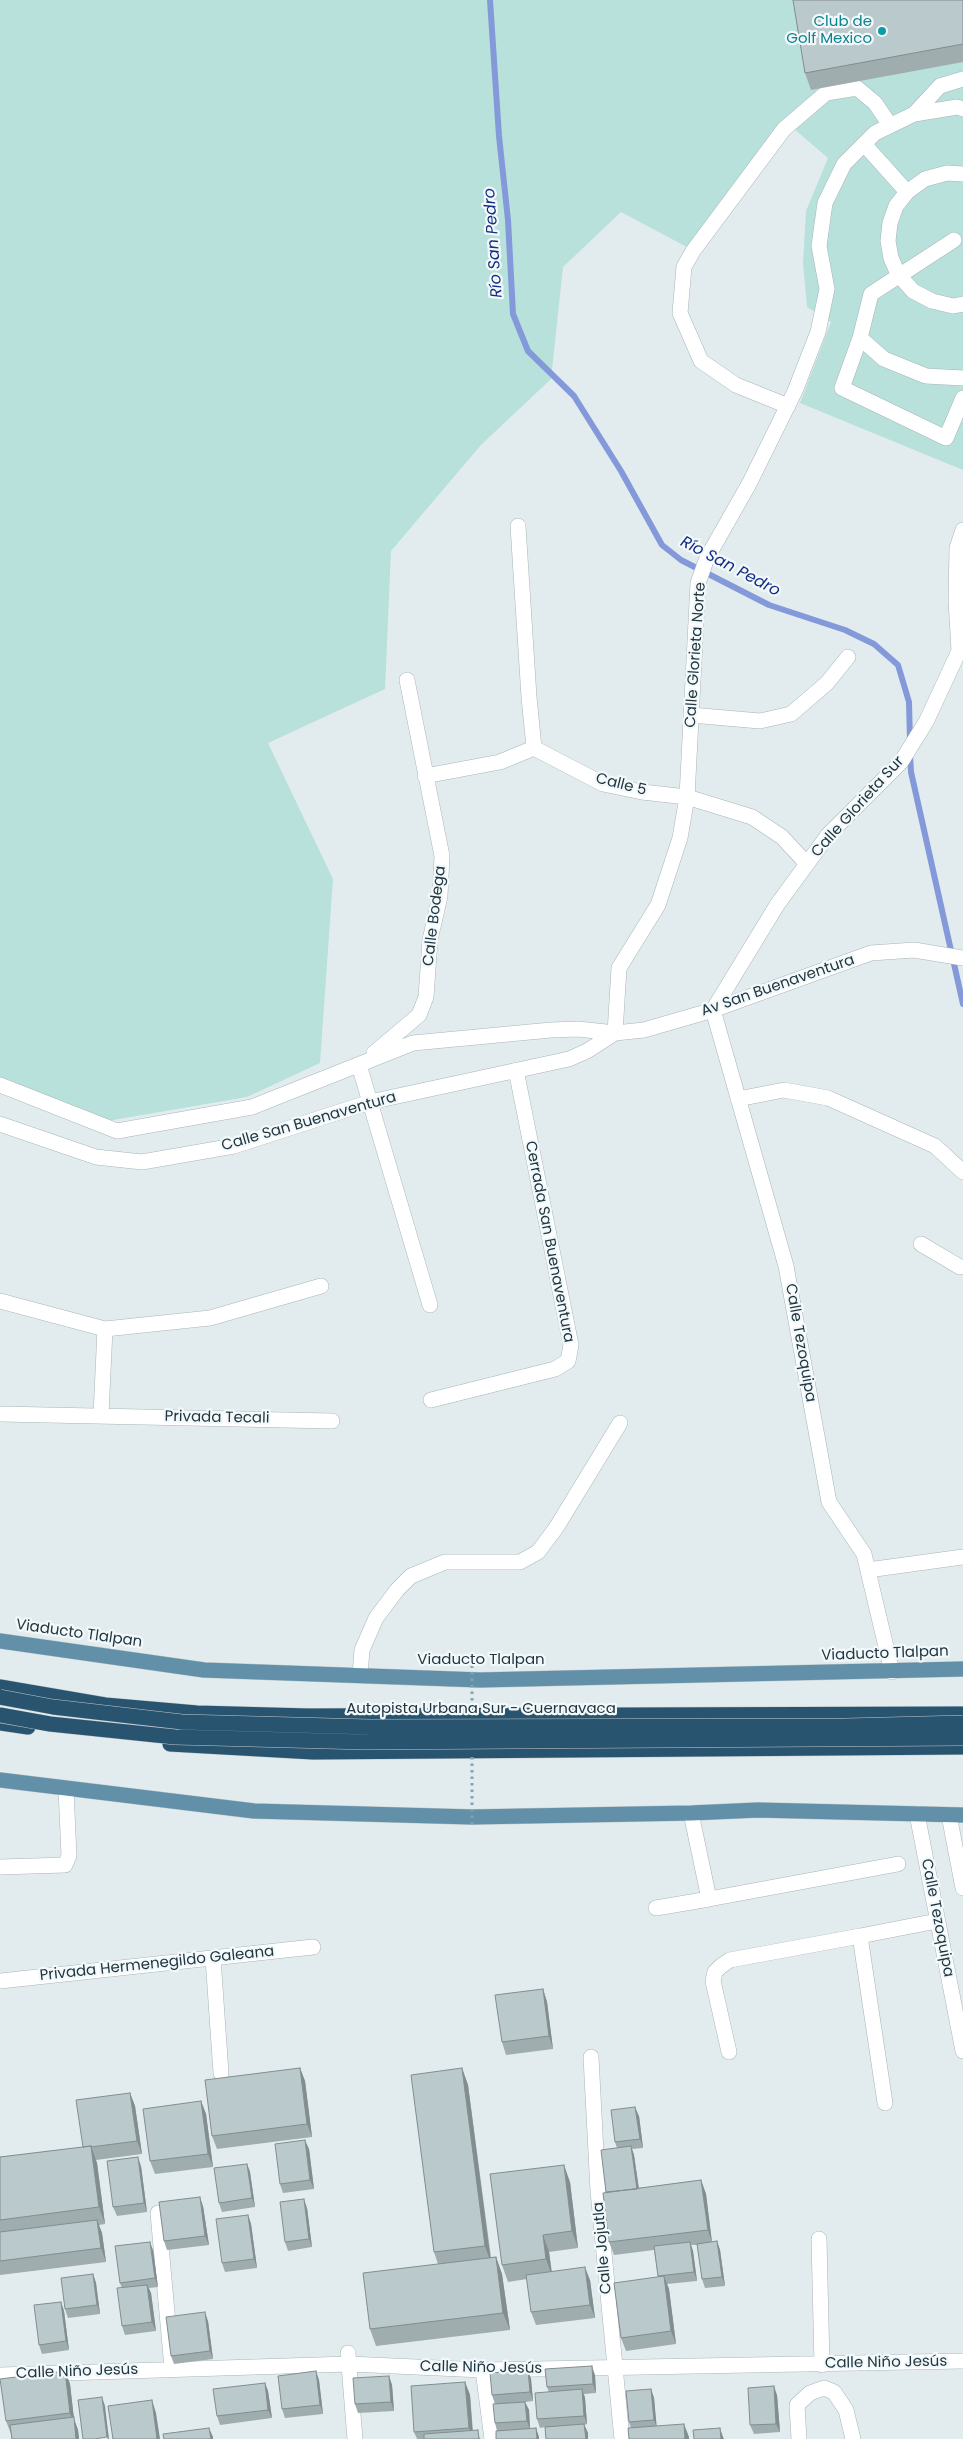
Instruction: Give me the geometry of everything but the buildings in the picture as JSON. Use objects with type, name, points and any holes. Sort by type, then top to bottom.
[{"type":"highway","points":[[0,1687],[105,1706],[197,1713],[308,1716],[963,1714]]},
{"type":"highway","name":"Autopista Urbana Sur - Cuernavaca","points":[[0,1697],[53,1707],[192,1722],[370,1727],[846,1726],[963,1723]]},
{"type":"highway","points":[[0,1716],[50,1724],[175,1737],[366,1742],[963,1738]]},
{"type":"highway","points":[[0,1723],[173,1744],[313,1752],[963,1747]]},
{"type":"main road","name":"Viaducto Tlalpan","points":[[0,1640],[204,1670],[480,1680],[963,1669]]},
{"type":"main road","points":[[0,1780],[254,1811],[472,1817],[758,1810],[956,1815]]},
{"type":"street","points":[[914,114],[940,86],[963,80]]},
{"type":"street","points":[[788,406],[736,384],[701,361],[680,313],[684,267],[693,251],[784,129],[826,93],[857,88],[875,103],[890,125]]},
{"type":"street","points":[[907,192],[864,144],[875,133],[914,114],[957,107],[963,109]]},
{"type":"street","name":"Calle Glorieta Norte","points":[[615,1033],[619,968],[658,905],[680,838],[687,797],[698,583],[707,558],[749,484],[788,406],[818,332],[827,289],[819,246],[825,203],[844,164],[864,144]]},
{"type":"street","points":[[963,174],[947,173],[925,179],[907,192],[896,206],[890,223],[888,241],[891,258],[898,274],[913,291],[932,301],[952,306],[963,304]]},
{"type":"street","points":[[954,240],[898,274],[871,294],[860,338],[842,388],[946,438],[963,398]]},
{"type":"street","points":[[860,338],[884,359],[926,376],[963,378]]},
{"type":"street","points":[[425,776],[500,762],[534,748],[528,697],[518,526]]},
{"type":"street","name":"Calle Glorieta Sur","points":[[713,1010],[777,904],[828,835],[901,762],[926,722],[959,651],[956,601],[957,548],[963,530]]},
{"type":"street","points":[[691,715],[760,720],[791,714],[827,684],[848,657]]},
{"type":"street","name":"Calle Bodega","points":[[359,1065],[419,1015],[426,997],[430,940],[440,896],[442,856],[407,680]]},
{"type":"street","name":"Calle 5","points":[[534,748],[603,784],[687,797],[752,817],[782,837],[807,864]]},
{"type":"street","name":"Av San Buenaventura","points":[[644,1030],[713,1010],[872,953],[914,950],[960,958]]},
{"type":"street","name":"Calle Tezoquipa","points":[[713,1010],[786,1266],[829,1502],[864,1554],[892,1672]]},
{"type":"street","name":"Calle San Buenaventura","points":[[0,1085],[117,1131],[252,1107],[413,1043],[578,1029],[615,1033],[644,1030]]},
{"type":"street","name":"Calle San Buenaventura","points":[[0,1124],[96,1157],[142,1162],[234,1146],[370,1102],[569,1059],[615,1033]]},
{"type":"street","points":[[359,1065],[430,1305]]},
{"type":"street","name":"Cerrada San Buenaventura","points":[[431,1400],[555,1369],[568,1361],[571,1346],[516,1070]]},
{"type":"street","points":[[738,1099],[784,1090],[828,1098],[935,1146],[963,1172]]},
{"type":"street","points":[[921,1244],[962,1266]]},
{"type":"street","points":[[0,1301],[105,1329],[210,1318],[321,1286]]},
{"type":"street","points":[[101,1416],[105,1329]]},
{"type":"street","name":"Privada Tecali","points":[[0,1414],[332,1421]]},
{"type":"street","points":[[360,1675],[362,1650],[376,1618],[397,1590],[411,1576],[445,1562],[520,1562],[538,1552],[556,1528],[620,1423]]},
{"type":"street","points":[[868,1570],[963,1557]]},
{"type":"street","points":[[0,1867],[65,1865],[69,1856],[66,1789]]},
{"type":"street","points":[[691,1813],[709,1899]]},
{"type":"street","name":"Calle Tezoquipa","points":[[917,1814],[963,2051]]},
{"type":"street","name":"Calle Tezoquipa","points":[[956,1815],[963,1888]]},
{"type":"street","points":[[656,1908],[898,1864]]},
{"type":"street","points":[[729,2052],[714,1981],[715,1972],[720,1966],[730,1960],[938,1921]]},
{"type":"street","points":[[860,1936],[885,2103]]},
{"type":"street","name":"Privada Hermenegildo Galeana","points":[[0,1981],[313,1947]]},
{"type":"street","points":[[213,1958],[221,2073]]},
{"type":"street","name":"Calle Jojutla","points":[[590,2057],[598,2191],[622,2439]]},
{"type":"street","points":[[158,2213],[172,2368]]},
{"type":"street","points":[[819,2239],[822,2365]]},
{"type":"street","points":[[343,2358],[355,2439]]},
{"type":"street","name":"Calle Niño Jesús","points":[[0,2375],[172,2368],[343,2358],[483,2370],[963,2361]]},
{"type":"street","points":[[483,2370],[492,2439]]},
{"type":"street","points":[[800,2439],[796,2405],[810,2393],[824,2388],[834,2392],[846,2410],[853,2439]]},
{"type":"path","points":[[436,1656],[472,1659]]},
{"type":"green space","points":[[0,0],[963,0],[963,470],[800,403],[831,322],[807,307],[803,263],[806,211],[828,158],[793,128],[700,254],[621,212],[563,267],[551,379],[481,445],[391,551],[385,689],[268,743],[333,879],[320,1063],[247,1097],[96,1123],[0,1092]]},
{"type":"waterway","name":"Río San Pedro","points":[[490,0],[499,136],[508,220],[513,314],[528,351],[574,396],[621,471],[662,545],[681,560],[769,605],[845,630],[874,644],[898,665],[909,702],[910,741]]},
{"type":"waterway","name":"Río San Pedro","points":[[910,754],[911,772],[963,1004]]},
{"type":"place","name":"Club de Golf Mexico","points":[[882,31]]}]
